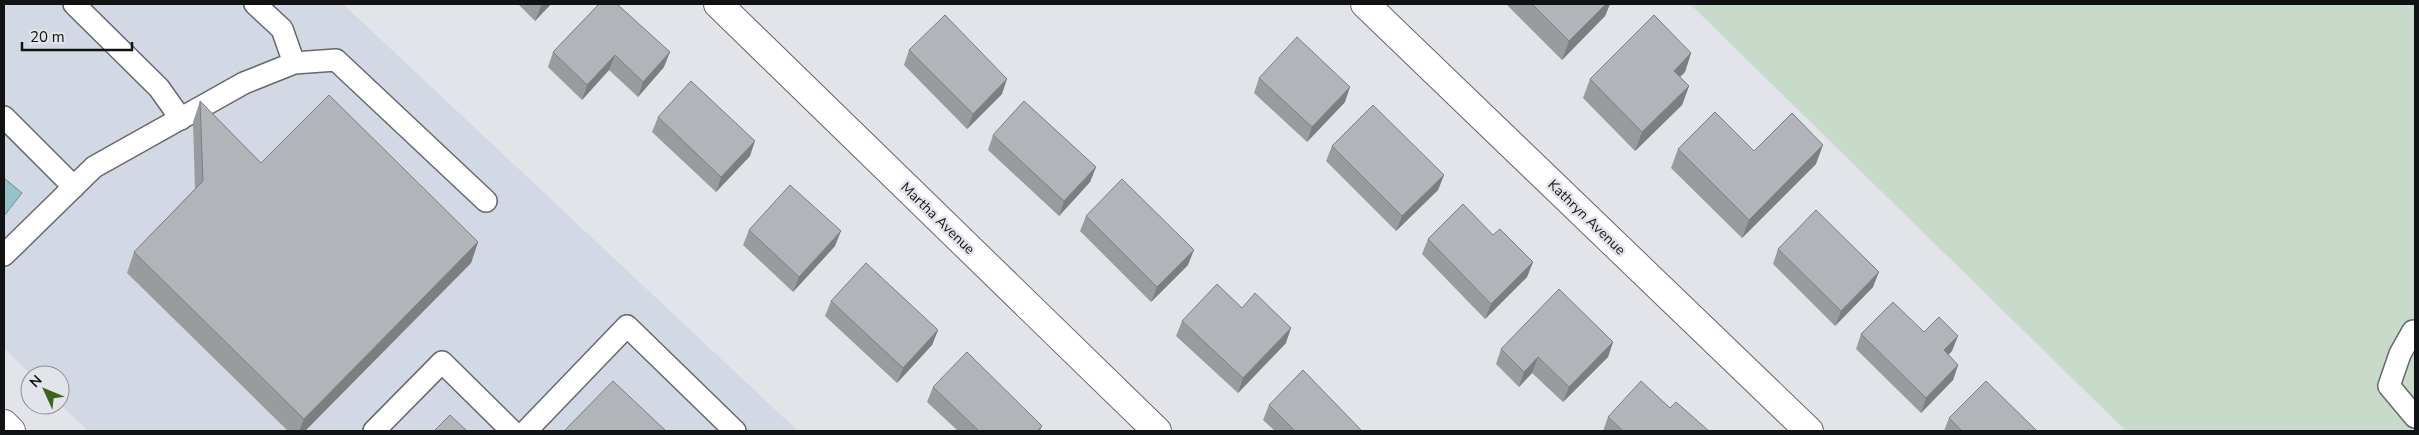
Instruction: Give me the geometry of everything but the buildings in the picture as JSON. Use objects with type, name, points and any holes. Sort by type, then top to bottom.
[{"type":"street","name":"Martha Avenue","points":[[718,4],[1157,431]]},
{"type":"street","name":"Kathryn Avenue","points":[[1365,4],[1809,431]]},
{"type":"street","points":[[4,424],[11,431]]},
{"type":"lane","points":[[74,4],[159,88],[181,118]]},
{"type":"lane","points":[[255,4],[282,29],[294,63]]},
{"type":"lane","points":[[4,255],[94,167],[244,83],[294,63],[336,60],[486,200]]},
{"type":"lane","points":[[4,117],[74,187]]},
{"type":"lane","points":[[526,431],[627,326],[735,431]]},
{"type":"lane","points":[[2413,332],[2400,354],[2389,386],[2415,418]]},
{"type":"lane","points":[[374,431],[442,362],[512,431]]},
{"type":"shaded area","points":[[4,4],[343,4],[798,431],[88,431],[70,414],[70,365],[21,365],[4,348],[4,216],[22,193],[4,178]]},
{"type":"green space","points":[[1690,4],[2415,4],[2415,431],[2126,431]]},
{"type":"water","points":[[4,178],[22,193],[4,216]]}]
